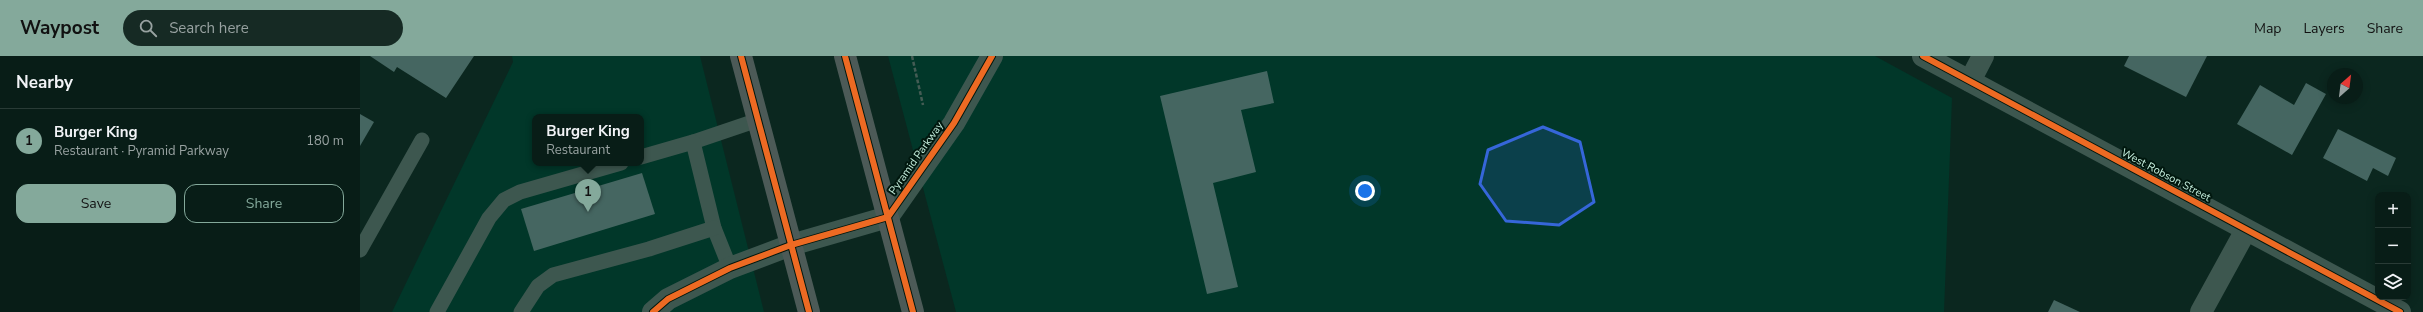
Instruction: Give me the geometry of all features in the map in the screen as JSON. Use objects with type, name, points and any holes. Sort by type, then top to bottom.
[{"type":"main road","points":[[741,56],[809,312]]},
{"type":"main road","points":[[845,56],[913,312]]},
{"type":"street","name":"Pyramid Parkway","points":[[888,217],[954,123],[992,56]]},
{"type":"street","name":"West Robson Street","points":[[1922,56],[2400,312]]},
{"type":"street","points":[[1970,81],[1983,56]]},
{"type":"street","points":[[653,312],[668,299],[730,268],[791,245],[888,217]]},
{"type":"street","points":[[2201,312],[2246,230]]},
{"type":"lane","points":[[644,156],[693,142],[758,120]]},
{"type":"lane","points":[[360,250],[422,140]]},
{"type":"lane","points":[[693,142],[714,228],[730,268]]},
{"type":"lane","points":[[437,312],[489,218],[504,200],[520,192],[611,166]]},
{"type":"lane","points":[[521,312],[538,286],[553,275],[648,249],[714,228]]},
{"type":"path","points":[[912,56],[923,105]]},
{"type":"highlighted area","points":[[1543,127],[1580,142],[1594,202],[1559,225],[1506,221],[1480,184],[1488,150]]},
{"type":"shaded area","points":[[512,56],[700,56],[764,312],[392,312],[513,62]]},
{"type":"shaded area","points":[[888,56],[1875,56],[1952,98],[1944,312],[956,312]]},
{"type":"building","points":[[370,56],[474,56],[446,98],[397,67],[394,72]]},
{"type":"building","points":[[2129,56],[2207,56],[2186,97],[2124,66]]},
{"type":"building","points":[[1267,71],[1274,103],[1241,110],[1256,172],[1213,183],[1238,287],[1207,294],[1160,96]]},
{"type":"building","points":[[2306,83],[2326,94],[2292,155],[2237,124],[2260,85],[2294,105]]},
{"type":"building","points":[[360,114],[374,122],[360,146]]},
{"type":"building","points":[[2338,129],[2396,158],[2388,176],[2373,168],[2367,181],[2323,158]]},
{"type":"building","points":[[642,173],[655,214],[534,251],[521,209]]},
{"type":"building","points":[[2054,300],[2080,312],[2048,312]]},
{"type":"cycle path","points":[[741,56],[809,312]]},
{"type":"cycle path","points":[[845,56],[913,312]]},
{"type":"cycle path","points":[[653,312],[668,299],[730,268],[791,245],[888,217],[954,123],[992,56]]},
{"type":"cycle path","points":[[1923,56],[2400,312]]},
{"type":"place","name":"Burger King","points":[[588,212]]}]
